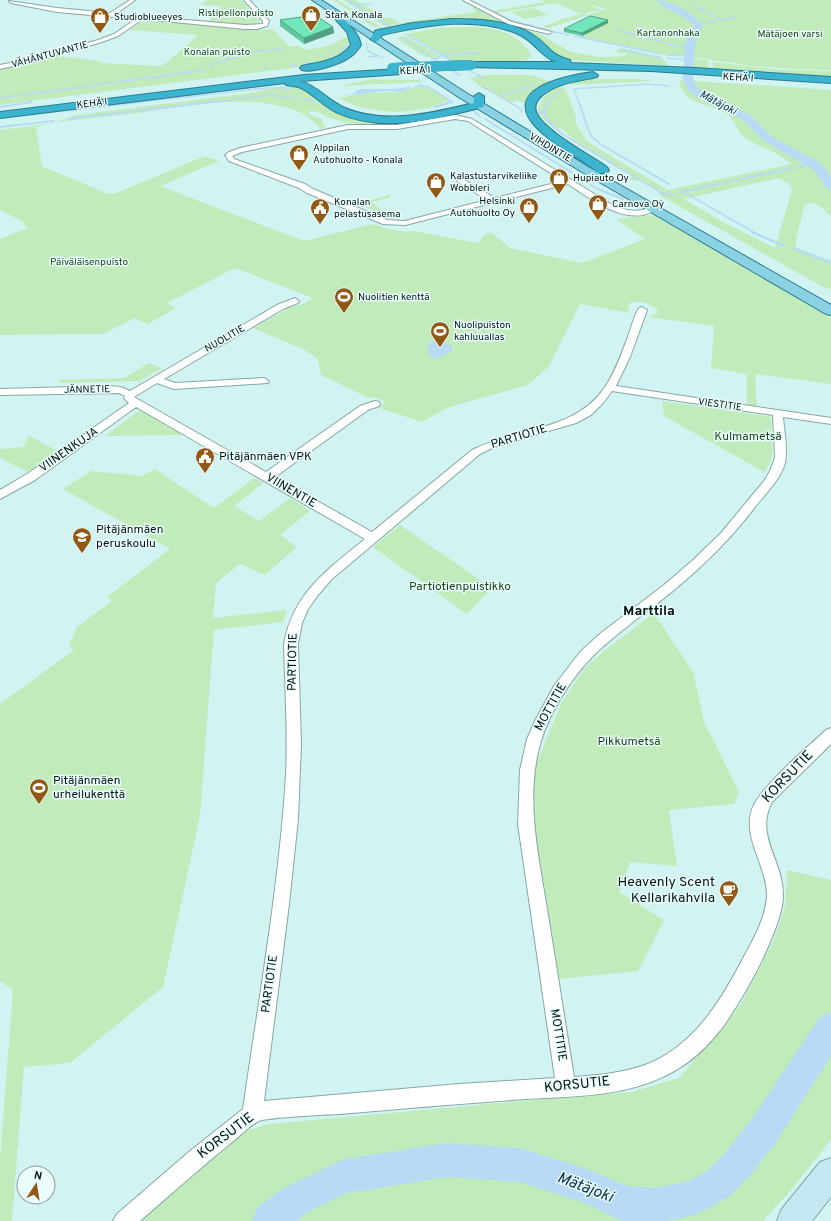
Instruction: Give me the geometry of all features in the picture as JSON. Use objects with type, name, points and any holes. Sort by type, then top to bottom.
[{"type":"highway","points":[[190,86],[301,69],[323,64],[346,55],[356,45],[355,38],[349,28],[333,12]]},
{"type":"highway","points":[[376,36],[443,23],[492,25],[525,34],[534,40],[548,56],[556,60],[574,63],[638,67]]},
{"type":"highway","points":[[389,40],[389,36],[391,34],[439,26],[458,25],[483,27],[504,31],[518,36],[525,41],[537,56],[530,61],[498,64]]},
{"type":"highway","name":"KEHÄ I","points":[[475,67],[498,64],[638,67],[671,72],[831,80]]},
{"type":"highway","name":"KEHÄ I","points":[[0,110],[190,86],[294,75],[475,67],[563,69],[660,74],[671,72]]},
{"type":"highway","name":"KEHÄ I","points":[[0,115],[235,86],[395,70]]},
{"type":"highway","points":[[364,74],[323,80],[317,85],[322,91],[347,107],[377,114],[394,115],[414,113],[475,100]]},
{"type":"highway","points":[[603,170],[586,156],[540,125],[532,115],[530,108],[531,100],[540,90],[557,83],[594,75],[660,74]]},
{"type":"highway","name":"KEHÄ I","points":[[718,74],[831,85]]},
{"type":"highway","points":[[235,86],[256,86],[286,83],[301,84],[307,86],[340,110],[359,116],[375,118],[419,117],[475,100]]},
{"type":"main road","name":"VIHDINTIE","points":[[316,0],[333,12],[376,36],[389,40],[475,100],[603,170],[653,205],[831,300]]},
{"type":"main road","name":"VIHDINTIE","points":[[327,0],[376,36],[475,100],[831,311]]},
{"type":"main road","points":[[792,1221],[831,1173]]},
{"type":"street","points":[[17,0],[9,2],[57,10],[250,28],[263,26],[266,24],[266,20],[246,0]]},
{"type":"street","points":[[22,0],[42,7]]},
{"type":"street","points":[[111,15],[133,0]]},
{"type":"street","points":[[465,0],[506,21],[549,32]]},
{"type":"street","name":"VÄHÄNTUVANTIE","points":[[0,67],[31,61],[100,42],[141,18]]},
{"type":"street","points":[[568,182],[405,223],[390,223],[310,191],[302,186],[231,160],[228,155],[231,152],[344,128],[397,127],[451,117],[461,117],[470,120],[606,206],[621,211],[634,213],[653,205]]},
{"type":"street","points":[[461,180],[494,201]]},
{"type":"street","name":"NUOLITIE","points":[[156,380],[280,307],[295,301]]},
{"type":"street","name":"PARTIOTIE","points":[[252,1114],[281,898],[291,803],[294,748],[291,670],[293,629],[297,616],[314,591],[373,538],[476,452],[490,445],[578,418],[590,410],[610,388],[617,376],[642,310]]},
{"type":"street","points":[[133,399],[156,380],[174,386],[264,380]]},
{"type":"street","name":"VIESTITIE","points":[[610,388],[831,421]]},
{"type":"street","name":"JÄNNETIE","points":[[0,392],[108,389],[121,390],[133,399]]},
{"type":"street","name":"VIINENTIE","points":[[133,399],[373,538]]},
{"type":"street","name":"VIINENKUJA","points":[[0,495],[30,477],[133,399]]},
{"type":"street","points":[[267,477],[364,408],[375,404]]},
{"type":"street","name":"MOTTITIE","points":[[566,1087],[526,824],[525,791],[527,766],[532,744],[537,729],[550,704],[580,661],[596,645],[691,569],[718,545],[739,521],[774,474],[781,457],[778,413]]},
{"type":"street","name":"KORSUTIE","points":[[124,1221],[197,1158],[252,1114],[266,1110],[594,1084],[634,1078],[659,1069],[683,1054],[702,1038],[721,1016],[735,993],[769,923],[774,908],[776,895],[773,877],[761,843],[757,825],[761,805],[767,797],[831,734]]},
{"type":"green space","name":"Ristipellonpuisto","points":[[207,0],[241,0],[261,21],[242,26],[208,22],[222,6],[200,5]]},
{"type":"green space","points":[[333,0],[338,0],[382,28],[372,26]]},
{"type":"green space","points":[[343,0],[356,0],[385,18],[392,18],[399,23],[476,12],[472,8],[476,8],[506,23],[540,34],[571,52],[601,57],[625,56],[627,53],[617,53],[617,50],[620,48],[661,57],[670,66],[560,59],[514,29],[449,19],[384,26]]},
{"type":"green space","name":"Mätäjoen varsi","points":[[541,0],[831,0],[831,70],[752,66],[692,57],[668,56],[582,38],[580,37],[607,23],[608,21],[585,16],[606,9],[588,4],[601,10],[580,14],[557,3],[496,13],[492,11],[545,2]]},
{"type":"green space","points":[[534,8],[548,15],[525,19],[511,12]]},
{"type":"green space","points":[[585,13],[586,15],[582,17],[549,28],[543,27],[562,19]]},
{"type":"green space","name":"Konalan puisto","points":[[145,20],[261,30],[273,29],[289,46],[298,46],[306,50],[331,45],[344,37],[352,38],[353,43],[346,52],[320,62],[299,67],[0,105],[0,69],[56,56],[102,61],[101,63],[159,66],[165,64],[198,35],[129,30]]},
{"type":"green space","points":[[479,27],[508,34],[525,46],[532,56],[527,60],[518,61],[454,62],[414,37],[402,35],[437,28]]},
{"type":"green space","points":[[400,37],[407,37],[442,57],[425,57],[397,39]]},
{"type":"green space","points":[[690,59],[709,61],[708,68],[691,67]]},
{"type":"green space","points":[[713,62],[781,70],[831,71],[831,77],[713,68]]},
{"type":"green space","points":[[483,75],[532,75],[552,82],[527,104],[517,100],[511,103],[481,87],[470,78]]},
{"type":"green space","points":[[372,79],[419,80],[422,82],[340,86]]},
{"type":"green space","points":[[588,79],[638,79],[655,81],[569,85],[569,83]]},
{"type":"green space","points":[[682,80],[831,90],[831,217],[816,204],[805,204],[796,239],[796,246],[801,250],[831,261],[831,289],[825,288],[659,195],[660,191],[642,180],[634,181],[630,179],[632,175],[573,139],[563,129],[551,127],[538,113],[538,108],[541,101],[546,95],[556,87],[565,88],[576,116],[576,124],[588,142],[668,190],[792,164],[777,154],[741,135],[731,117],[722,111],[699,103],[686,96],[679,82]],"holes":[[[779,178],[789,184],[792,189],[775,248],[721,221],[684,199]]]},
{"type":"green space","points":[[281,86],[303,87],[331,111],[359,121],[390,122],[467,110],[412,122],[385,125],[357,124],[330,118],[310,111],[308,114],[322,119],[322,123],[326,127],[321,129],[302,113],[282,106],[239,102],[194,105],[55,123],[77,115],[257,92]]},
{"type":"green space","points":[[421,86],[427,87],[450,100],[423,109],[394,112],[365,108],[339,98],[365,93],[400,92]]},
{"type":"green space","name":"Päiväläisenpuisto","points":[[50,124],[36,127],[42,166],[108,194],[116,193],[205,156],[219,161],[160,186],[304,241],[373,224],[398,231],[414,231],[478,243],[485,234],[492,233],[510,248],[582,263],[645,239],[616,219],[654,215],[831,317],[831,384],[755,374],[757,406],[747,405],[747,374],[711,368],[714,326],[648,317],[657,313],[657,309],[641,302],[630,303],[628,309],[629,313],[580,304],[549,366],[528,385],[449,407],[422,422],[379,408],[385,401],[373,397],[369,398],[321,375],[318,359],[303,349],[253,328],[291,307],[301,305],[313,298],[235,268],[167,303],[176,308],[148,324],[135,318],[103,334],[0,335],[0,239],[27,228],[22,221],[0,210],[0,130]]},
{"type":"green space","points":[[389,195],[391,197],[372,202],[390,217],[357,204]]},
{"type":"green space","points":[[149,363],[162,368],[140,381],[59,383],[60,380],[124,378]]},
{"type":"green space","name":"Kulmametsä","points":[[662,401],[771,417],[771,462],[764,472],[664,416]]},
{"type":"green space","points":[[140,410],[183,435],[105,436]]},
{"type":"green space","points":[[28,435],[57,451],[28,472],[0,458],[0,449],[24,447]]},
{"type":"green space","points":[[155,469],[214,508],[254,478],[264,483],[234,506],[259,521],[290,498],[310,511],[280,535],[297,547],[265,575],[240,564],[216,583],[213,618],[287,610],[283,622],[214,630],[200,816],[163,987],[70,1063],[24,1067],[12,1221],[0,1221],[0,1159],[13,990],[0,981],[0,704],[74,650],[69,646],[77,627],[112,601],[107,597],[170,549],[63,489],[91,471],[142,476]]},
{"type":"green space","name":"Partiotienpuistikko","points":[[400,525],[492,588],[467,614],[373,547]]},
{"type":"green space","name":"Pikkumetsä","points":[[654,613],[693,672],[705,725],[739,792],[734,804],[669,810],[677,866],[630,862],[619,892],[664,920],[638,971],[559,979],[532,808],[535,767],[562,702],[584,669],[604,651]]},
{"type":"green space","points":[[787,870],[831,880],[831,1140],[790,1191],[763,1221],[141,1221],[212,1158],[248,1130],[269,1124],[632,1092],[679,1078],[741,1004],[774,940],[785,907]]},
{"type":"water","points":[[412,88],[400,92],[385,91],[342,96],[352,94],[360,89],[394,89]]},
{"type":"water","name":"Nuolipuiston kahluuallas","points":[[435,340],[451,345],[452,351],[439,358],[430,357],[427,344]]},
{"type":"building","points":[[315,15],[333,27],[304,38],[280,20]]},
{"type":"building","points":[[590,16],[608,20],[582,33],[564,29]]},
{"type":"waterway","points":[[347,0],[355,5]]},
{"type":"waterway","name":"Mätäjoki","points":[[660,0],[691,18],[699,26],[690,43],[688,80],[692,88],[703,97],[726,106],[746,117],[768,139],[813,164],[821,171],[831,186]]},
{"type":"waterway","points":[[355,5],[370,4]]},
{"type":"waterway","points":[[355,5],[389,26]]},
{"type":"waterway","points":[[692,5],[723,20],[735,17]]},
{"type":"waterway","points":[[493,12],[498,14]]},
{"type":"waterway","points":[[501,16],[512,21],[533,26]]},
{"type":"waterway","points":[[698,24],[717,21]]},
{"type":"waterway","points":[[539,28],[548,30]]},
{"type":"waterway","points":[[618,30],[665,43]]},
{"type":"waterway","points":[[554,32],[569,35]]},
{"type":"waterway","points":[[409,36],[456,63]]},
{"type":"waterway","points":[[575,36],[661,54]]},
{"type":"waterway","points":[[402,37],[433,59]]},
{"type":"waterway","points":[[339,52],[348,43]]},
{"type":"waterway","points":[[366,43],[368,51],[383,58]]},
{"type":"waterway","points":[[669,44],[690,49]]},
{"type":"waterway","points":[[252,52],[283,49]]},
{"type":"waterway","points":[[621,49],[661,58]]},
{"type":"waterway","points":[[211,65],[247,53]]},
{"type":"waterway","points":[[442,54],[479,53]]},
{"type":"waterway","points":[[669,55],[689,55]]},
{"type":"waterway","points":[[368,57],[376,56]]},
{"type":"waterway","points":[[433,59],[441,57]]},
{"type":"waterway","points":[[667,58],[689,60]]},
{"type":"waterway","points":[[433,59],[441,64]]},
{"type":"waterway","points":[[291,65],[296,65]]},
{"type":"waterway","points":[[263,68],[268,68]]},
{"type":"waterway","points":[[448,68],[460,75]]},
{"type":"waterway","points":[[465,68],[485,79]]},
{"type":"waterway","points":[[0,98],[206,70]]},
{"type":"waterway","points":[[414,87],[420,86],[419,84]]},
{"type":"waterway","points":[[579,103],[574,89],[647,84],[669,86]]},
{"type":"waterway","points":[[420,85],[429,87],[452,102]]},
{"type":"waterway","points":[[500,96],[534,85]]},
{"type":"waterway","points":[[482,86],[495,93]]},
{"type":"waterway","points":[[131,103],[268,88],[292,88]]},
{"type":"waterway","points":[[548,102],[562,88]]},
{"type":"waterway","points":[[203,103],[272,95],[297,99]]},
{"type":"waterway","points":[[498,95],[511,103]]},
{"type":"waterway","points":[[304,99],[315,101]]},
{"type":"waterway","points":[[0,107],[32,102],[26,103]]},
{"type":"waterway","points":[[0,118],[139,102]]},
{"type":"waterway","points":[[69,119],[212,102]]},
{"type":"waterway","points":[[435,107],[452,102]]},
{"type":"waterway","points":[[509,102],[521,109],[522,112]]},
{"type":"waterway","points":[[543,112],[548,102]]},
{"type":"waterway","points":[[579,102],[588,129]]},
{"type":"waterway","points":[[473,110],[479,116]]},
{"type":"waterway","points":[[537,112],[543,112]]},
{"type":"waterway","points":[[543,112],[545,112],[547,119],[562,134],[662,193],[669,195],[674,194]]},
{"type":"waterway","points":[[485,119],[579,177]]},
{"type":"waterway","points":[[0,127],[54,121]]},
{"type":"waterway","points":[[589,131],[592,137],[600,144],[669,184]]},
{"type":"waterway","points":[[795,168],[813,164]]},
{"type":"waterway","points":[[683,192],[789,169]]},
{"type":"waterway","points":[[588,183],[600,190],[623,199]]},
{"type":"waterway","points":[[683,192],[755,233]]},
{"type":"waterway","points":[[752,232],[784,246]]},
{"type":"waterway","points":[[794,249],[831,262]]},
{"type":"waterway","name":"Mätäjoki","points":[[270,1221],[294,1201],[344,1176],[447,1160],[520,1165],[587,1186],[625,1204],[655,1206],[695,1197],[719,1183],[737,1165],[763,1132],[831,1028]]},
{"type":"waterway","points":[[695,1197],[700,1207]]},
{"type":"place","name":"Stark Konala","points":[[311,32]]},
{"type":"place","name":"Studioblueeyes","points":[[100,34]]},
{"type":"place","name":"Alppilan Autohuolto - Konala","points":[[299,171]]},
{"type":"place","name":"Hupiauto Oy","points":[[559,195]]},
{"type":"place","name":"Kalastustarvikeliike Wobbleri","points":[[436,199]]},
{"type":"place","name":"Carnova Oy","points":[[598,221]]},
{"type":"place","name":"Helsinki Autohuolto Oy","points":[[529,224]]},
{"type":"place","name":"Konalan pelastusasema","points":[[320,225]]},
{"type":"place","name":"Nuolitien kenttä","points":[[344,314]]},
{"type":"place","name":"Nuolipuiston kahluuallas","points":[[440,348]]},
{"type":"place","name":"Pitäjänmäen VPK","points":[[205,474]]},
{"type":"place","name":"Pitäjänmäen peruskoulu","points":[[82,554]]},
{"type":"place","name":"Pitäjänmäen urheilukenttä","points":[[39,805]]},
{"type":"place","name":"Heavenly Scent Kellarikahvila","points":[[729,907]]},
{"type":"district","name":"Marttila","points":[[649,611]]},
{"type":"park label","name":"Kartanonhaka","points":[[668,33]]}]
